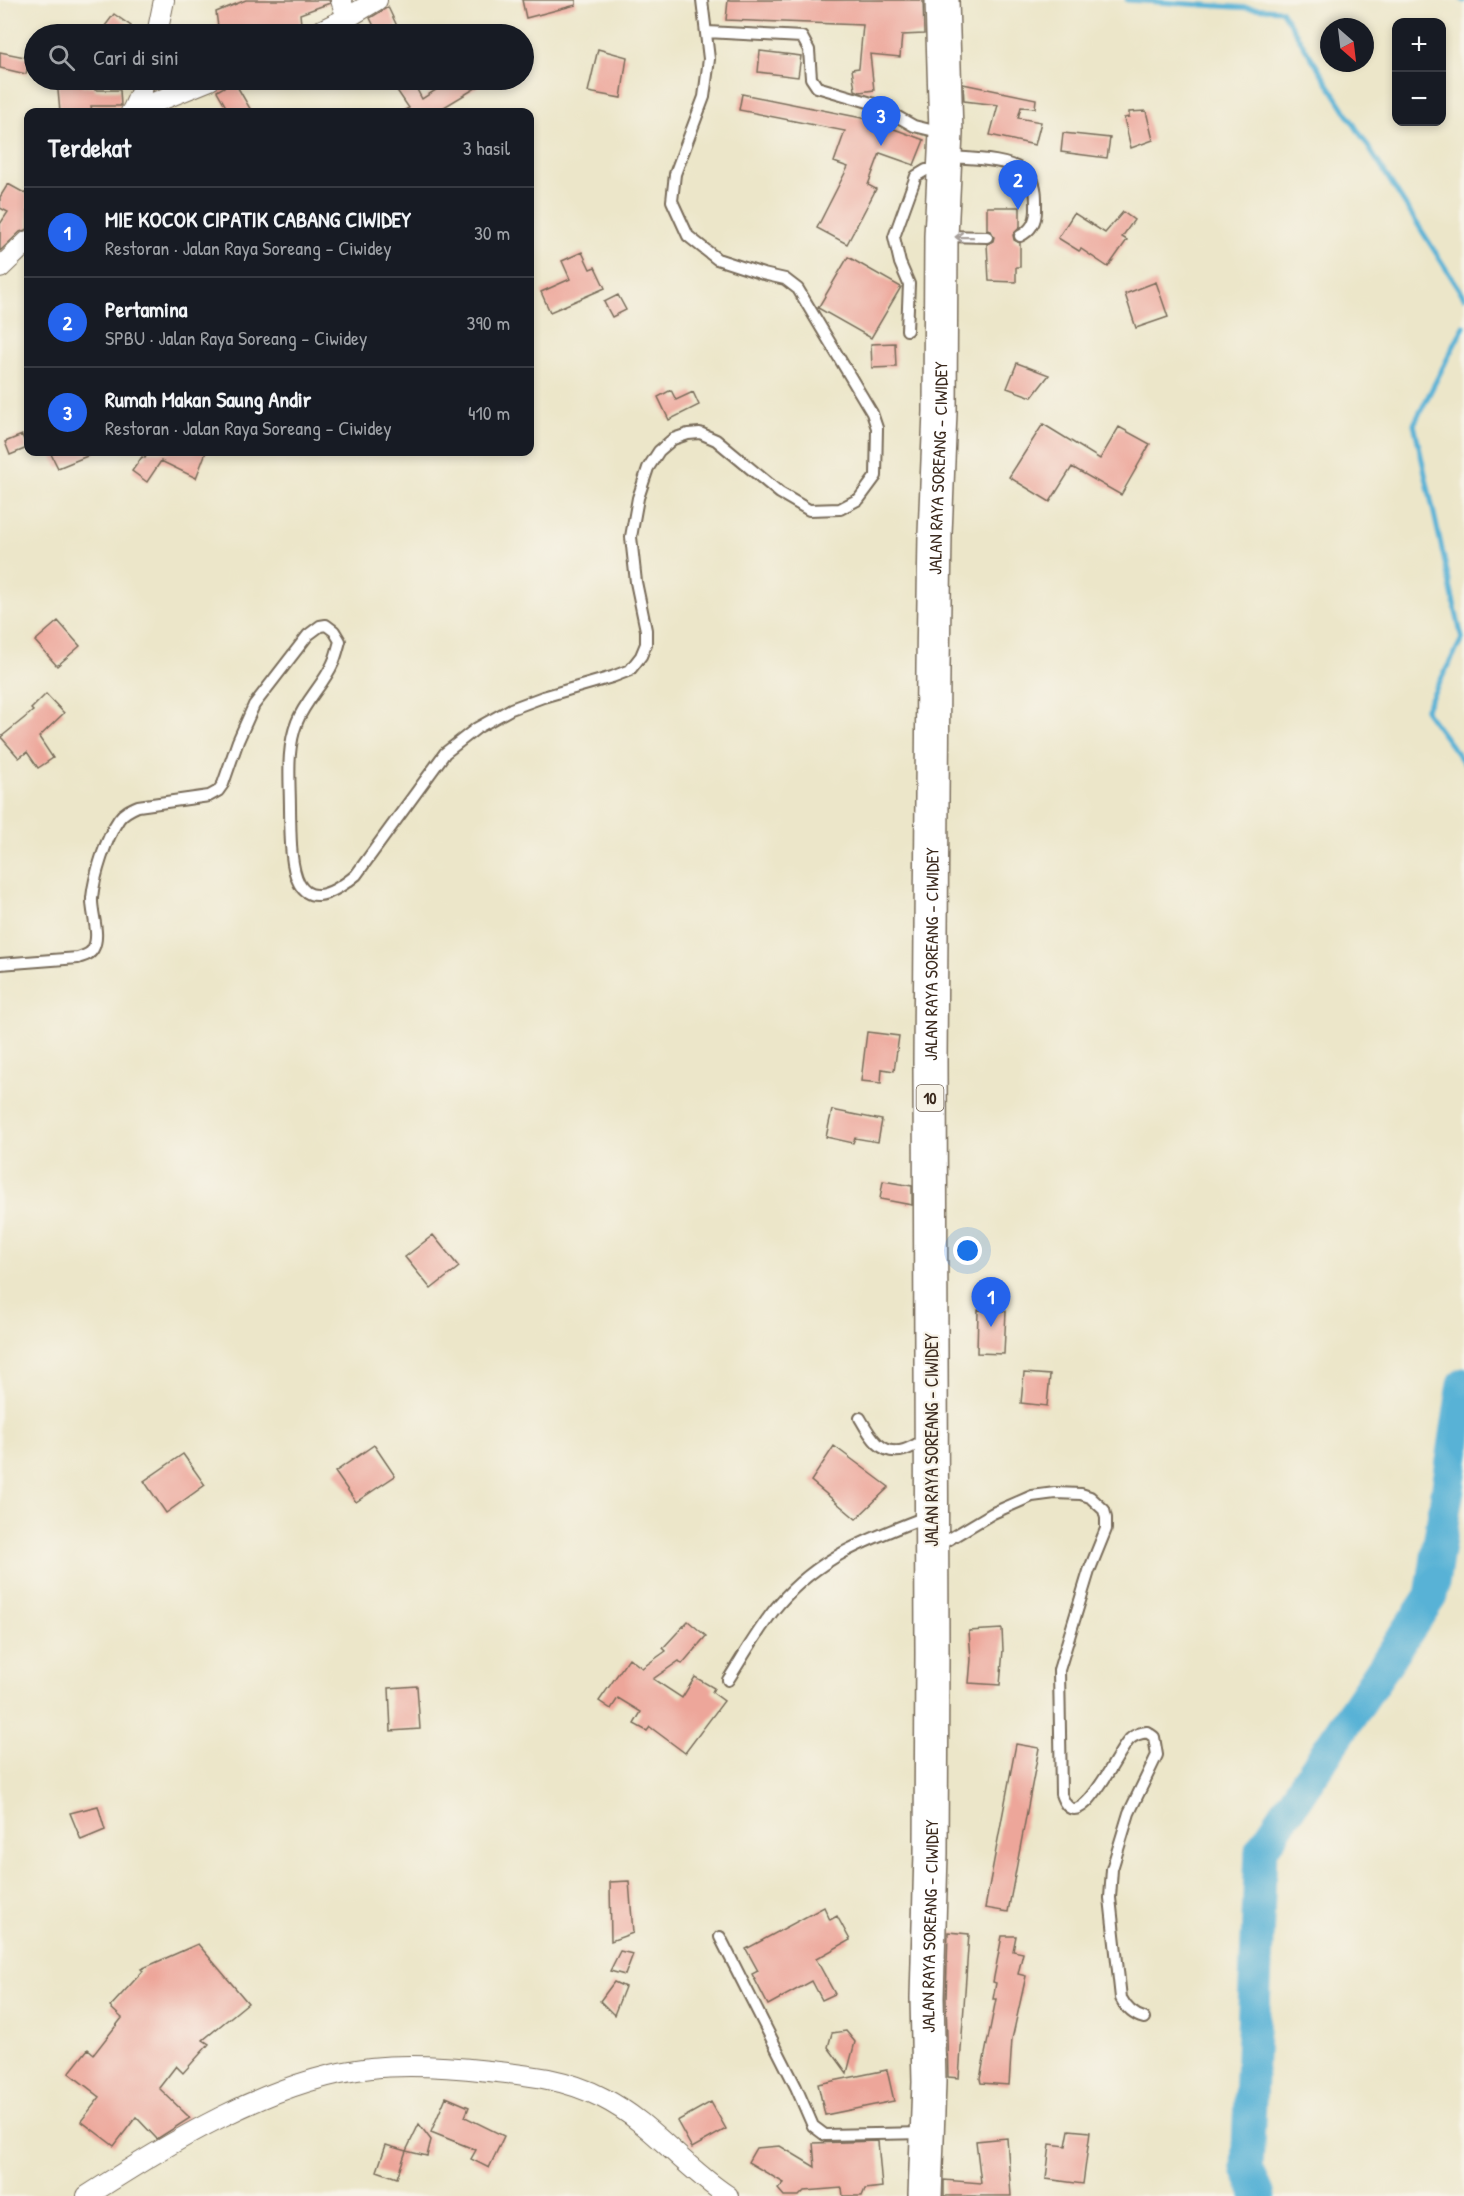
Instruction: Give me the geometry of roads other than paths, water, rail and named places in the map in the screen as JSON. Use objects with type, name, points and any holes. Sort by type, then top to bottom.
[{"type":"highway","name":"JALAN RAYA SOREANG - CIWIDEY","points":[[925,2196],[928,2133],[927,1998],[931,1853],[930,1062],[934,534],[940,412],[941,236],[945,153],[942,0]]},
{"type":"street","points":[[159,24],[164,0]]},
{"type":"street","points":[[326,24],[344,9],[377,0]]},
{"type":"street","points":[[133,108],[141,90]]},
{"type":"street","points":[[141,108],[185,90]]},
{"type":"street","points":[[0,268],[24,245]]},
{"type":"street","points":[[87,2196],[217,2119],[287,2087],[371,2068],[407,2067],[471,2069],[507,2073],[549,2078],[580,2087],[604,2098],[636,2118],[711,2185],[728,2196]]},
{"type":"lane","points":[[0,964],[78,958],[88,955],[94,949],[92,899],[95,880],[111,834],[120,817],[138,806],[208,796],[218,791],[224,784],[238,741],[254,705],[308,635],[320,626],[326,625],[334,631],[340,641],[334,663],[297,721],[289,751],[291,852],[296,879],[304,890],[314,895],[325,894],[340,888],[356,875],[445,753],[477,728],[511,709],[612,677],[630,670],[636,663],[646,644],[646,630],[636,582],[631,537],[638,498],[648,468],[658,452],[673,439],[700,433],[716,440],[780,493],[809,510],[840,509],[859,499],[876,476],[878,428],[872,413],[798,289],[785,279],[717,259],[688,236],[672,201],[675,174],[704,97],[709,59],[702,0]]},
{"type":"lane","points":[[707,32],[802,37],[809,50],[811,78],[817,87],[875,104],[914,126],[945,153],[985,159],[1023,170],[1032,179],[1036,213],[1027,233],[1020,236]]},
{"type":"lane","points":[[907,330],[909,285],[900,263],[894,237],[916,176],[945,153]]},
{"type":"lane","points":[[941,236],[987,237]]},
{"type":"lane","points":[[860,1418],[872,1439],[880,1446],[890,1450],[902,1451],[932,1437]]},
{"type":"lane","points":[[931,1550],[993,1513],[1032,1496],[1055,1493],[1081,1494],[1090,1497],[1104,1510],[1106,1529],[1089,1571],[1059,1670],[1061,1794],[1064,1803],[1071,1809],[1085,1805],[1093,1797],[1129,1739],[1147,1732],[1154,1737],[1156,1755],[1129,1813],[1112,1869],[1110,1898],[1117,1980],[1121,1998],[1124,2006],[1136,2016],[1144,2018]]},
{"type":"lane","points":[[728,1680],[779,1604],[814,1570],[858,1543],[931,1515]]},
{"type":"lane","points":[[720,1937],[796,2087],[813,2126],[818,2131],[825,2135],[928,2133]]},
{"type":"waterway","points":[[1127,0],[1281,10],[1464,297]]},
{"type":"waterway","points":[[1464,326],[1414,424],[1462,639],[1425,710],[1464,763]]},
{"type":"waterway","points":[[1259,2196],[1247,2168],[1261,1850],[1431,1596],[1464,1384]]},
{"type":"place","name":"Rumah Makan Saung Andir","points":[[881,146]]},
{"type":"place","name":"Pertamina","points":[[1018,210]]},
{"type":"place","name":"MIE KOCOK CIPATIK CABANG CIWIDEY","points":[[991,1327]]}]
